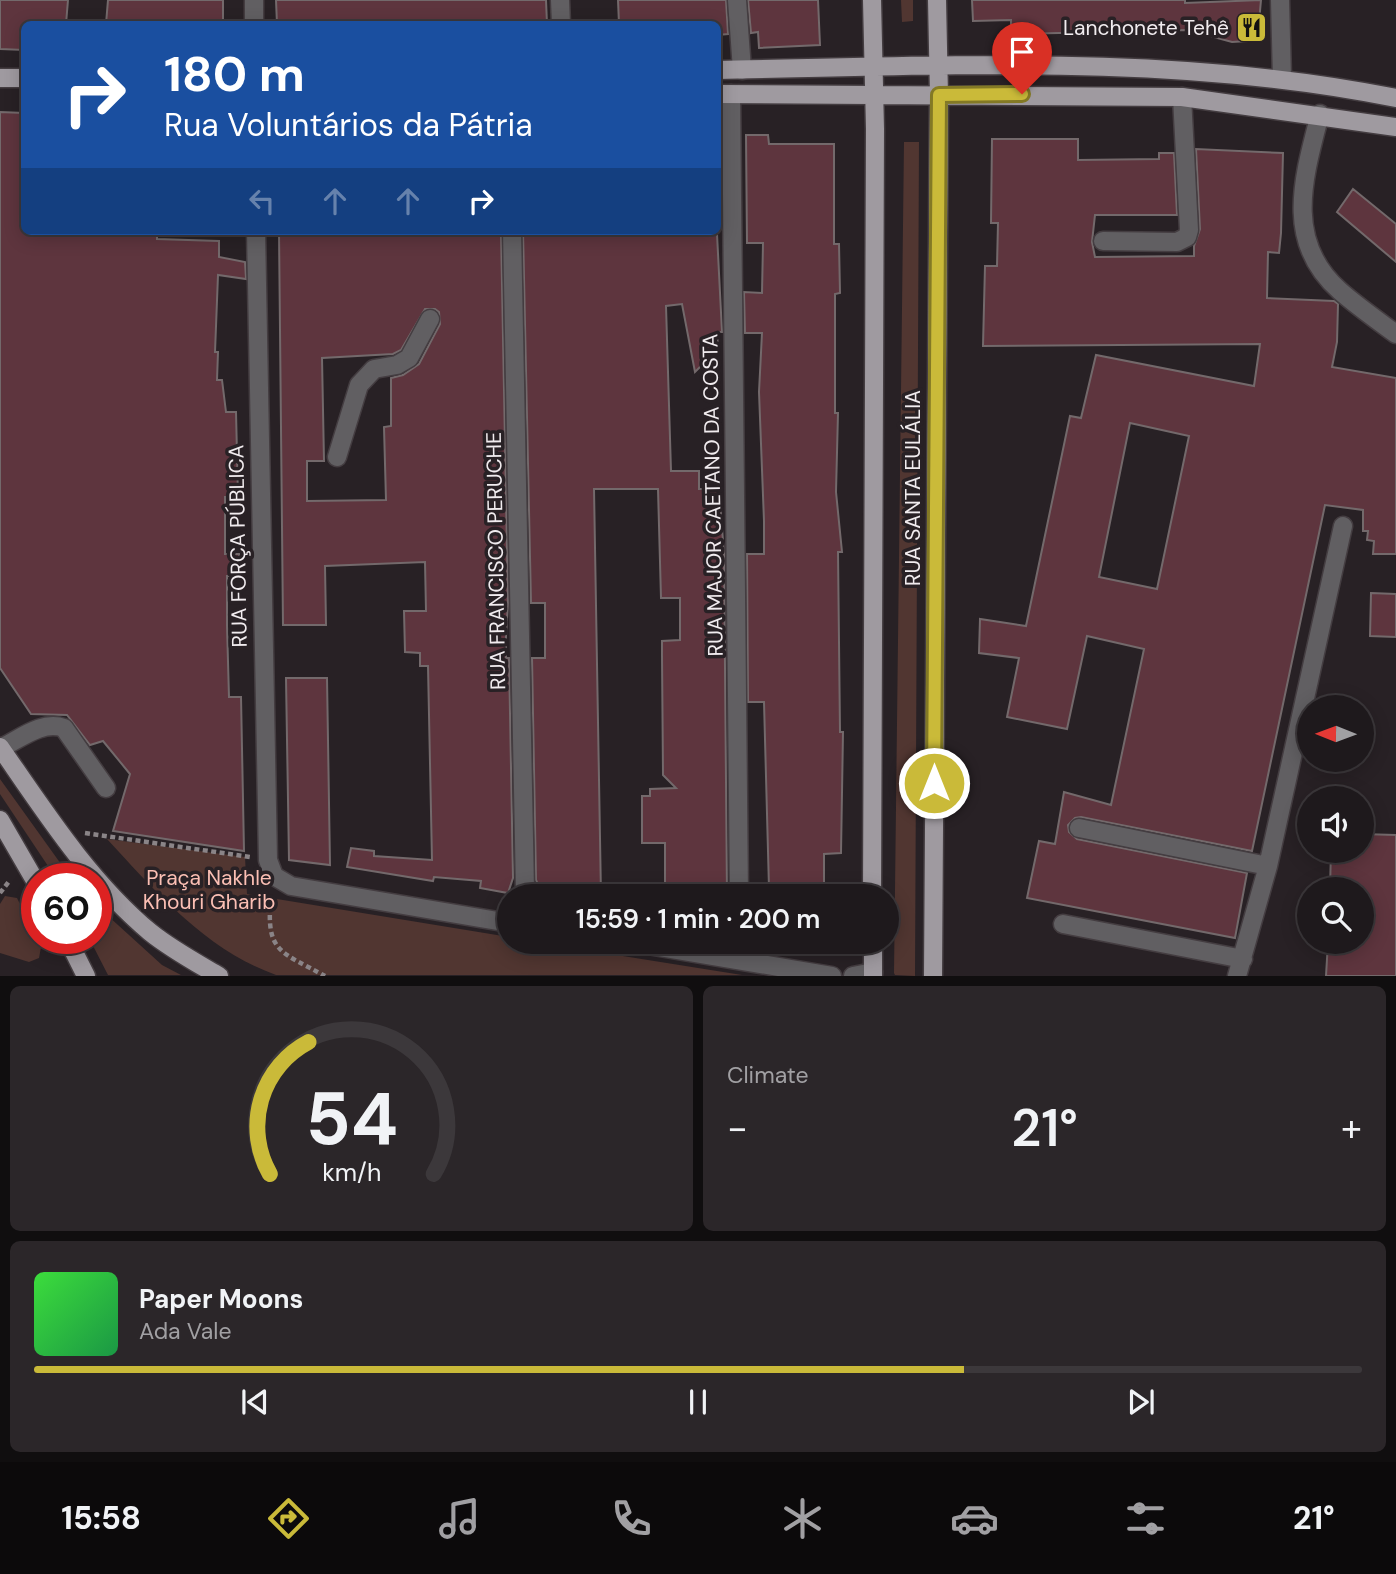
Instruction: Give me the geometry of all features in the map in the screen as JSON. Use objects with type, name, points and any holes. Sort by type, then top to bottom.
[{"type":"main road","name":"RUA SANTA EULÁLIA","points":[[872,0],[875,96],[872,884]]},
{"type":"main road","name":"RUA SANTA EULÁLIA","points":[[933,975],[939,95],[937,0]]},
{"type":"main road","points":[[721,70],[873,66],[1093,67],[1282,78],[1396,98]]},
{"type":"main road","points":[[1093,67],[1093,94]]},
{"type":"main road","points":[[1224,100],[1226,73]]},
{"type":"main road","points":[[0,78],[21,78]]},
{"type":"main road","points":[[724,94],[1093,94],[1182,97],[1224,100],[1396,127]]},
{"type":"main road","points":[[0,748],[59,831],[111,894],[151,933],[219,975]]},
{"type":"main road","points":[[1,823],[25,863]]},
{"type":"main road","points":[[75,954],[86,975]]},
{"type":"main road","points":[[873,954],[873,974]]},
{"type":"street","points":[[254,0],[254,21]]},
{"type":"street","points":[[560,0],[561,21]]},
{"type":"street","points":[[737,0],[742,70]]},
{"type":"street","points":[[1280,0],[1282,78]]},
{"type":"street","name":"RUA MAJOR CAETANO DA COSTA","points":[[724,94],[739,884]]},
{"type":"street","points":[[1103,242],[1177,242],[1187,237],[1182,97]]},
{"type":"street","points":[[1320,114],[1306,174],[1301,214],[1307,245],[1321,270],[1338,290],[1396,334]]},
{"type":"street","name":"RUA FORÇA PÚBLICA","points":[[256,235],[271,868]]},
{"type":"street","name":"RUA FRANCISCO PERUCHE","points":[[512,235],[525,884]]},
{"type":"street","points":[[337,457],[359,385],[374,369],[397,366],[409,358],[430,318]]},
{"type":"street","points":[[1063,924],[1240,967],[1268,866],[1343,527]]},
{"type":"street","points":[[0,748],[44,726],[54,724],[64,728],[106,788]]},
{"type":"street","points":[[1079,828],[1268,866]]},
{"type":"street","points":[[271,868],[291,886],[497,921]]},
{"type":"street","points":[[756,954],[832,975]]},
{"type":"street","points":[[853,975],[873,974]]},
{"type":"path","points":[[59,831],[271,868],[268,926],[280,951],[325,975]]},
{"type":"green space","points":[[901,0],[913,0],[913,21],[902,22]]},
{"type":"green space","points":[[904,142],[919,142],[915,976],[894,973],[894,954],[899,954],[899,884],[895,884]]},
{"type":"green space","points":[[0,779],[60,863],[46,863],[0,794]]},
{"type":"green space","name":"Praça Nakhle Khouri Gharib","points":[[107,839],[245,857],[247,894],[497,935],[497,954],[610,954],[742,975],[276,975],[227,951],[205,935],[144,879]]},
{"type":"green space","points":[[5,896],[17,898],[21,906],[21,954],[40,954],[39,958],[29,962],[0,953],[0,904]]},
{"type":"green space","points":[[112,920],[162,965],[181,975],[108,975],[97,954],[112,954]]},
{"type":"building","points":[[0,0],[68,0],[66,21],[21,21],[21,50],[0,49]]},
{"type":"building","points":[[108,0],[223,0],[223,21],[106,21]]},
{"type":"building","points":[[276,0],[546,0],[547,21],[277,21]]},
{"type":"building","points":[[618,0],[726,0],[728,34],[721,35],[721,21],[619,21]]},
{"type":"building","points":[[748,0],[818,0],[820,45],[759,48],[758,32],[751,33]]},
{"type":"building","points":[[972,0],[1185,0],[1185,3],[1261,0],[1258,33],[1248,41],[1232,42],[1188,30],[1011,34],[1011,20],[973,21]]},
{"type":"building","points":[[0,112],[21,113],[21,235],[157,235],[157,239],[219,241],[219,257],[245,262],[246,279],[218,275],[215,352],[218,352],[217,380],[222,380],[226,412],[236,412],[238,497],[225,497],[225,554],[239,554],[239,576],[227,576],[227,626],[229,697],[241,697],[244,851],[113,831],[130,774],[103,741],[90,745],[67,715],[31,714],[0,668]]},
{"type":"building","points":[[746,135],[768,135],[769,144],[834,144],[834,244],[839,244],[840,293],[835,294],[835,413],[838,413],[836,492],[842,552],[838,552],[840,732],[843,732],[841,853],[824,854],[824,884],[769,884],[764,702],[748,702],[747,554],[764,554],[759,392],[762,333],[745,333],[744,292],[762,293],[763,243],[747,243]]},
{"type":"building","points":[[992,139],[1078,139],[1078,160],[1159,159],[1159,153],[1174,153],[1177,215],[1095,215],[1092,242],[1095,257],[1194,256],[1194,246],[1200,229],[1196,149],[1283,153],[1279,253],[1268,252],[1267,298],[1334,301],[1338,304],[1337,342],[1332,367],[1396,378],[1396,554],[1373,554],[1374,541],[1367,540],[1368,531],[1363,531],[1363,510],[1325,505],[1252,851],[1081,817],[1075,818],[1068,825],[1069,832],[1077,839],[1247,873],[1235,938],[1027,898],[1039,841],[1055,844],[1064,792],[1111,805],[1144,649],[1087,636],[1067,729],[1007,717],[1019,658],[979,653],[980,619],[1026,626],[1070,416],[1081,418],[1096,355],[1254,386],[1260,344],[983,346],[985,266],[997,266],[998,223],[991,223]],"holes":[[[1130,423],[1189,436],[1157,589],[1099,577]]]},
{"type":"building","points":[[1353,189],[1396,224],[1396,262],[1337,212]]},
{"type":"building","points":[[279,235],[501,235],[511,884],[497,884],[497,891],[480,888],[481,881],[434,877],[433,881],[347,867],[351,848],[374,851],[374,856],[432,860],[428,666],[420,666],[420,653],[405,652],[404,611],[426,611],[425,562],[325,566],[326,625],[283,625]],"holes":[[[425,309],[439,312],[440,324],[419,364],[403,375],[391,378],[391,426],[384,427],[386,500],[307,501],[307,461],[324,461],[322,358],[393,354],[401,350]]]},
{"type":"building","points":[[523,235],[717,235],[722,332],[717,332],[718,349],[695,372],[682,304],[666,306],[671,471],[699,471],[699,489],[719,489],[724,554],[727,884],[665,884],[665,843],[642,843],[642,796],[650,796],[650,789],[676,788],[663,775],[662,641],[680,640],[680,598],[661,598],[658,489],[594,489],[601,884],[538,884],[536,880],[532,658],[545,658],[545,603],[531,603]]},
{"type":"building","points":[[1371,593],[1396,594],[1396,637],[1370,636]]},
{"type":"building","points":[[286,678],[327,678],[330,865],[289,860]]},
{"type":"building","points":[[1374,834],[1396,835],[1396,976],[1326,976],[1327,954],[1374,954],[1374,877],[1330,877],[1331,863],[1374,863]]},
{"type":"place","name":"Lanchonete Tehê","points":[[1252,28]]},
{"type":"route","points":[[934,783],[939,95],[1022,94]]}]
